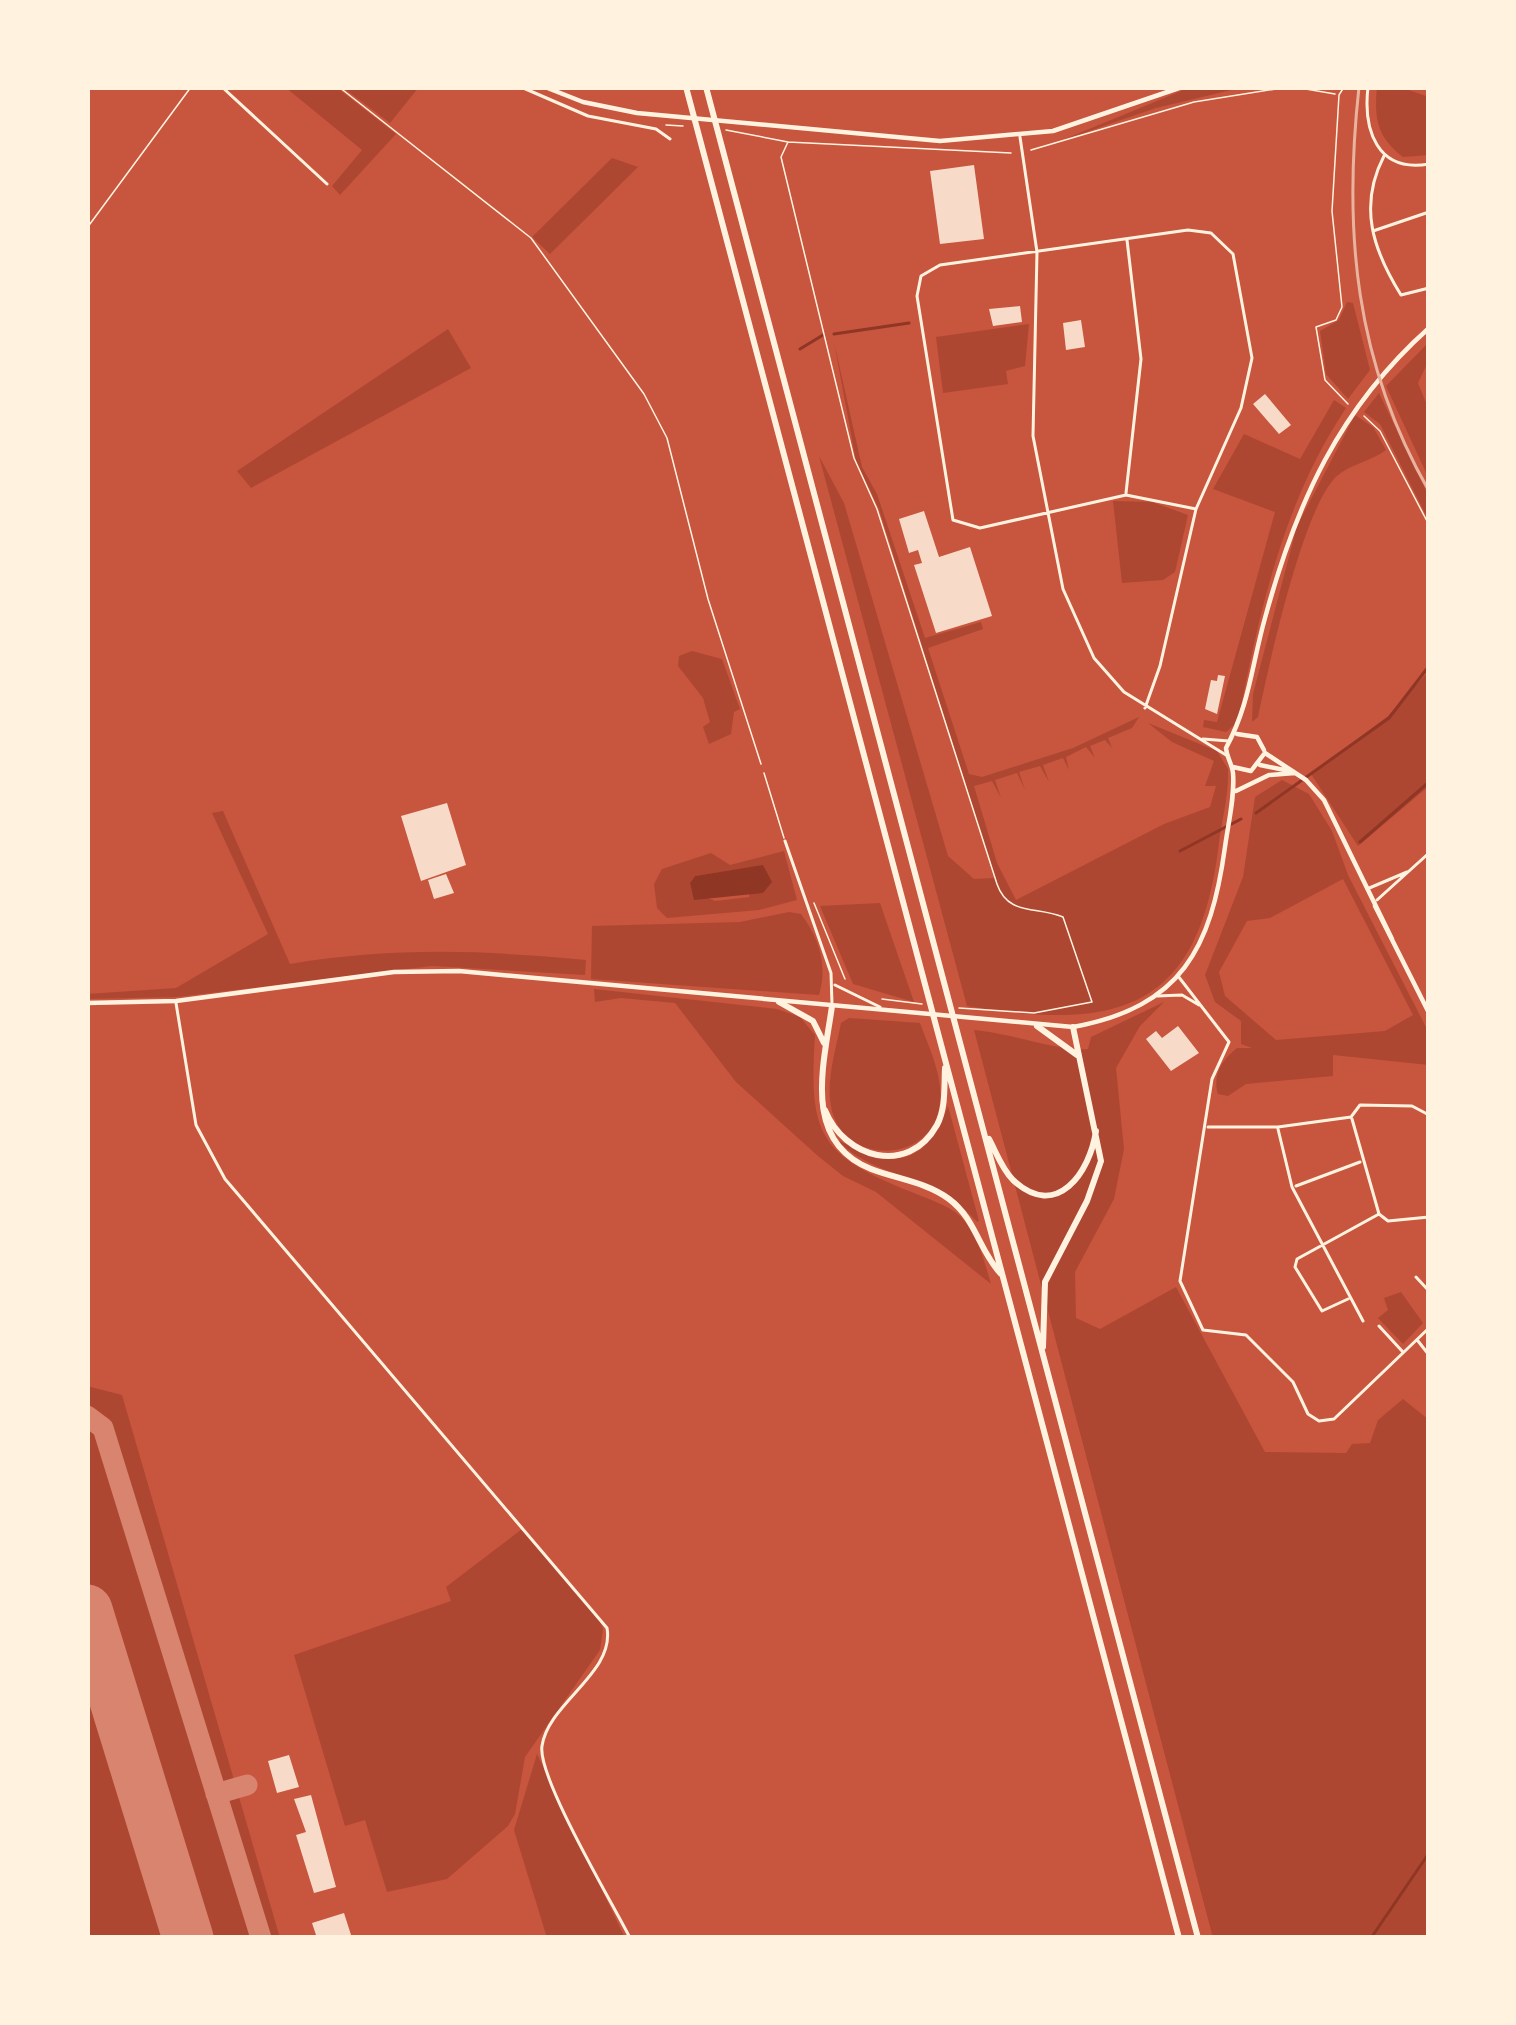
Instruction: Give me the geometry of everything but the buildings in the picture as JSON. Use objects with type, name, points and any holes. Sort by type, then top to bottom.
[{"type":"highway","points":[[686,88],[1179,1938]]},
{"type":"highway","points":[[706,89],[1198,1938]]},
{"type":"highway","points":[[779,1002],[813,1021],[825,1046]]},
{"type":"highway","points":[[832,1006],[822,1101],[825,1126],[838,1148],[866,1167],[927,1186],[957,1205],[1003,1277]]},
{"type":"highway","points":[[1037,1026],[1077,1055]]},
{"type":"highway","points":[[1042,1350],[1047,1339],[1045,1282],[1096,1180],[1101,1151],[1073,1027]]},
{"type":"highway","points":[[822,1101],[839,1135],[856,1150],[879,1157],[903,1154],[928,1138],[939,1120],[945,1057]]},
{"type":"highway","points":[[983,1129],[1013,1180],[1045,1193],[1065,1189],[1083,1176],[1096,1128]]},
{"type":"main road","points":[[545,87],[583,102],[637,112],[940,141],[1020,137],[1078,124],[1182,87]]},
{"type":"main road","points":[[1234,794],[1233,767],[1226,755],[1229,741],[1237,734],[1246,710],[1279,566],[1313,476],[1362,398],[1429,328]]},
{"type":"main road","points":[[1246,710],[1251,734],[1264,753],[1315,789],[1429,1012]]},
{"type":"main road","points":[[1237,734],[1251,734]]},
{"type":"main road","points":[[1260,765],[1264,753]]},
{"type":"main road","points":[[87,1003],[176,1001],[443,970],[1073,1027],[1112,1018],[1154,997],[1178,976],[1206,935],[1230,808],[1245,772],[1260,765],[1295,773]]},
{"type":"main road","points":[[1233,767],[1245,772]]},
{"type":"main road","points":[[1234,794],[1269,775],[1295,773]]},
{"type":"street","points":[[222,87],[327,184]]},
{"type":"street","points":[[521,87],[588,116],[656,129],[670,139]]},
{"type":"street","points":[[1368,87],[1368,134],[1384,156],[1414,166],[1429,164]]},
{"type":"street","points":[[1020,137],[1036,252],[1033,436],[1044,511],[1078,631],[1109,676],[1144,708],[1226,755]]},
{"type":"street","points":[[1384,156],[1369,191],[1371,231],[1401,295],[1429,288]]},
{"type":"street","points":[[1371,231],[1429,212]]},
{"type":"street","points":[[1144,708],[1160,666],[1196,509],[1249,379],[1250,334],[1238,272],[1227,245],[1211,233],[1188,230],[928,269],[917,285],[917,296],[953,520],[980,528],[1126,495],[1196,509]]},
{"type":"street","points":[[1126,495],[1141,359],[1127,239]]},
{"type":"street","points":[[1202,739],[1229,741]]},
{"type":"street","points":[[785,841],[834,984],[832,1006]]},
{"type":"street","points":[[1374,902],[1429,854]]},
{"type":"street","points":[[1367,889],[1408,872]]},
{"type":"street","points":[[1178,976],[1229,1042],[1212,1079],[1180,1281],[1207,1330],[1246,1335],[1293,1382],[1308,1414],[1324,1421],[1334,1419],[1429,1328]]},
{"type":"street","points":[[834,984],[887,1010]]},
{"type":"street","points":[[1154,997],[1182,995],[1200,1006]]},
{"type":"street","points":[[176,1001],[196,1126],[225,1179],[608,1628],[604,1652],[548,1731],[542,1750],[552,1785],[630,1938]]},
{"type":"street","points":[[1207,1126],[1278,1127],[1351,1117],[1360,1105],[1412,1106],[1429,1115]]},
{"type":"street","points":[[1351,1117],[1379,1214],[1388,1220],[1429,1217]]},
{"type":"street","points":[[1278,1127],[1292,1187],[1319,1246],[1363,1321]]},
{"type":"street","points":[[1292,1187],[1361,1161]]},
{"type":"street","points":[[1349,1298],[1322,1311],[1295,1267],[1319,1246],[1379,1214]]},
{"type":"street","points":[[1416,1277],[1429,1291]]},
{"type":"street","points":[[1379,1326],[1402,1352]]},
{"type":"street","points":[[1416,1340],[1429,1355]]},
{"type":"lane","points":[[764,773],[785,841]]},
{"type":"path","points":[[87,228],[191,87]]},
{"type":"path","points":[[339,87],[531,238],[644,394],[667,438],[708,599],[764,773]]},
{"type":"path","points":[[721,129],[788,142],[1023,152],[1194,102],[1291,87],[1339,95]]},
{"type":"path","points":[[1341,399],[1325,380],[1316,327],[1336,320],[1342,308],[1333,211],[1339,95],[1344,87]]},
{"type":"path","points":[[659,124],[687,126]]},
{"type":"path","points":[[788,142],[781,157],[854,458],[877,509],[1002,900],[1013,908],[1063,917],[1092,1002]]},
{"type":"path","points":[[1370,420],[1429,525]]},
{"type":"shaded area","points":[[285,87],[336,87],[396,134],[340,195],[332,186],[362,150]]},
{"type":"shaded area","points":[[342,87],[419,87],[390,123]]},
{"type":"shaded area","points":[[1244,87],[1156,108],[1060,141],[1186,89]]},
{"type":"shaded area","points":[[1377,87],[1400,87],[1429,97],[1429,155],[1403,157],[1388,142],[1377,118]]},
{"type":"shaded area","points":[[612,158],[638,167],[550,254],[532,237]]},
{"type":"shaded area","points":[[1347,302],[1353,303],[1370,370],[1348,399],[1326,374],[1320,331],[1339,320]]},
{"type":"shaded area","points":[[1029,324],[1025,366],[1006,371],[1008,384],[943,393],[936,337]]},
{"type":"shaded area","points":[[448,329],[471,368],[251,488],[237,471]]},
{"type":"shaded area","points":[[834,342],[862,467],[877,494],[925,638],[981,622],[983,629],[928,648],[969,774],[982,777],[1073,748],[1139,717],[1132,728],[1108,738],[1112,748],[1105,740],[1090,746],[1095,758],[1086,747],[1066,757],[1069,770],[1063,758],[1043,765],[1049,782],[1040,766],[1019,772],[1025,790],[1017,773],[995,780],[1001,798],[992,781],[974,786],[997,863],[1016,900],[1164,824],[1210,807],[1216,786],[1205,786],[1214,761],[1172,742],[1148,723],[1217,751],[1228,769],[1207,905],[1190,947],[1168,978],[1139,999],[1105,1011],[1064,1015],[967,1006],[819,456],[844,503],[948,856],[974,879],[995,878],[879,509],[856,461]]},
{"type":"shaded area","points":[[1429,342],[1429,360],[1418,383],[1429,410],[1429,479],[1386,386]]},
{"type":"shaded area","points":[[1379,393],[1429,497],[1429,521],[1380,424],[1364,412]]},
{"type":"shaded area","points":[[1334,400],[1346,408],[1305,482],[1276,559],[1238,722],[1226,732],[1203,727],[1204,720],[1217,722],[1275,512],[1213,489],[1244,434],[1300,459]]},
{"type":"shaded area","points":[[1355,415],[1373,427],[1386,450],[1342,472],[1324,493],[1300,553],[1258,717],[1252,722],[1253,694],[1297,526]]},
{"type":"shaded area","points":[[1113,501],[1152,502],[1188,515],[1175,572],[1163,580],[1122,583]]},
{"type":"shaded area","points":[[692,651],[722,659],[740,709],[734,712],[731,734],[709,744],[703,727],[710,722],[703,698],[678,666],[679,656]]},
{"type":"shaded area","points":[[1429,671],[1429,786],[1358,846],[1311,774],[1388,716]]},
{"type":"shaded area","points":[[1282,780],[1309,794],[1332,831],[1348,875],[1429,1033],[1429,1065],[1333,1055],[1333,1076],[1246,1084],[1228,1096],[1218,1094],[1216,1080],[1223,1063],[1237,1048],[1252,1048],[1241,1044],[1241,1021],[1215,1002],[1205,975],[1243,877],[1255,797]],"holes":[[[1343,879],[1413,1015],[1385,1031],[1276,1040],[1225,996],[1219,972],[1247,921],[1270,918]]]},
{"type":"shaded area","points":[[223,811],[290,964],[365,955],[474,952],[586,960],[585,975],[432,966],[177,997],[87,999],[87,994],[176,988],[268,934],[212,813]]},
{"type":"shaded area","points":[[784,851],[797,900],[759,910],[667,918],[657,908],[654,884],[662,869],[711,853],[730,865]],"holes":[[[753,867],[749,897],[715,901],[692,891],[690,883],[695,876]]]},
{"type":"shaded area","points":[[763,865],[772,882],[763,893],[694,900],[690,883],[695,876]]},
{"type":"shaded area","points":[[880,903],[914,1002],[853,984],[820,906]]},
{"type":"shaded area","points":[[801,914],[817,942],[823,973],[819,995],[591,979],[592,926],[740,922]]},
{"type":"shaded area","points":[[594,989],[777,1009],[800,1017],[815,1035],[814,1095],[825,1136],[855,1165],[960,1216],[976,1239],[991,1284],[876,1192],[843,1176],[818,1156],[736,1082],[675,1003],[621,998],[595,1002]]},
{"type":"shaded area","points":[[1164,1002],[1140,1026],[1116,1068],[1124,1149],[1114,1199],[1075,1272],[1076,1318],[1100,1329],[1176,1287],[1265,1452],[1346,1453],[1352,1444],[1370,1443],[1378,1420],[1403,1399],[1429,1420],[1429,1938],[1213,1938],[974,1030],[1088,1049],[1091,1037]]},
{"type":"shaded area","points":[[849,1018],[920,1023],[937,1072],[940,1103],[934,1123],[906,1147],[868,1148],[851,1140],[838,1126],[831,1106],[831,1075],[841,1023]]},
{"type":"shaded area","points":[[948,1106],[977,1222],[942,1193],[870,1163],[837,1140],[873,1154],[902,1158],[927,1143]]},
{"type":"shaded area","points":[[1401,1292],[1423,1323],[1403,1344],[1378,1318],[1388,1310],[1384,1298]]},
{"type":"shaded area","points":[[87,1386],[122,1395],[280,1938],[87,1938]]},
{"type":"shaded area","points":[[522,1529],[598,1617],[603,1629],[600,1650],[525,1757],[515,1814],[508,1826],[447,1879],[387,1892],[365,1820],[345,1826],[294,1655],[451,1601],[446,1587]]},
{"type":"shaded area","points":[[537,1754],[625,1938],[547,1938],[514,1830]]},
{"type":"waterway","points":[[834,334],[909,323]]},
{"type":"waterway","points":[[800,349],[823,335]]},
{"type":"waterway","points":[[1256,813],[1389,718],[1429,666]]},
{"type":"waterway","points":[[1360,842],[1429,782]]},
{"type":"waterway","points":[[1180,851],[1241,819]]},
{"type":"waterway","points":[[1371,1938],[1429,1853]]},
{"type":"taxiway","points":[[87,1416],[103,1428],[261,1938]]},
{"type":"taxiway","points":[[216,1794],[247,1785]]},
{"type":"runway","points":[[87,1610],[188,1938]]},
{"type":"railway","points":[[1359,87],[1353,193],[1360,295],[1385,394],[1429,491]]}]
